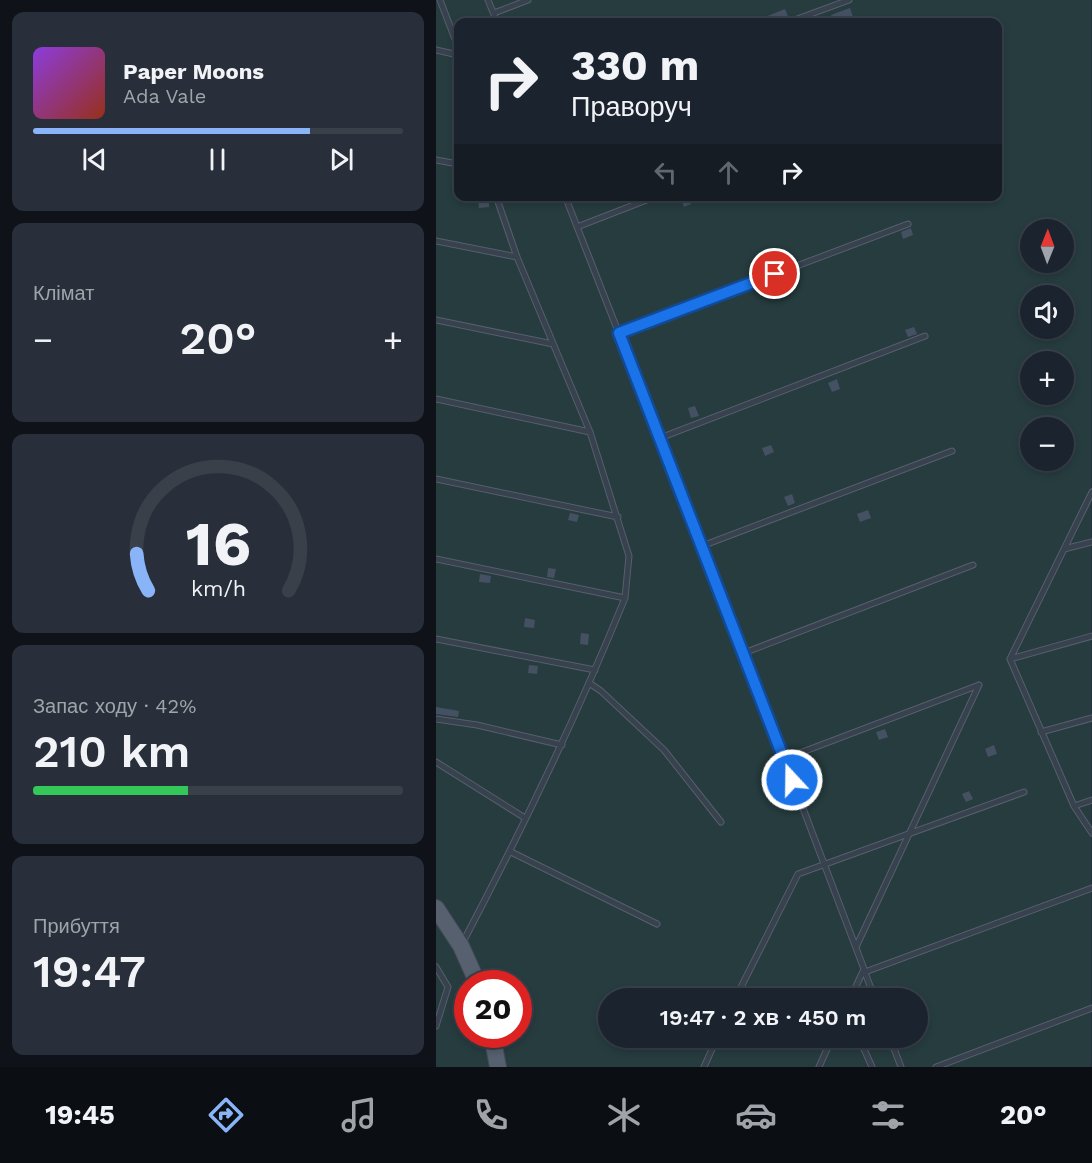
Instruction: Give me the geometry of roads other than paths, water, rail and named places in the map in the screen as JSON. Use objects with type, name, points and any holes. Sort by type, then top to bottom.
[{"type":"main road","points":[[436,909],[460,946],[471,970]]},
{"type":"main road","points":[[494,1048],[498,1067]]},
{"type":"lane","points":[[440,0],[454,37]]},
{"type":"lane","points":[[488,0],[496,18]]},
{"type":"lane","points":[[494,13],[528,0]]},
{"type":"lane","points":[[800,18],[849,0]]},
{"type":"lane","points":[[436,50],[454,54]]},
{"type":"lane","points":[[436,160],[454,163]]},
{"type":"lane","points":[[460,946],[511,852],[589,684],[625,598],[629,556],[590,432],[517,257],[498,201]]},
{"type":"lane","points":[[567,201],[744,653],[871,988]]},
{"type":"lane","points":[[577,227],[644,201]]},
{"type":"lane","points":[[619,333],[908,224]]},
{"type":"lane","points":[[436,241],[517,257]]},
{"type":"lane","points":[[436,320],[553,344]]},
{"type":"lane","points":[[660,438],[925,336]]},
{"type":"lane","points":[[436,399],[590,432]]},
{"type":"lane","points":[[702,546],[952,451]]},
{"type":"lane","points":[[436,479],[618,517]]},
{"type":"lane","points":[[1092,492],[1010,659],[1074,806],[1092,832]]},
{"type":"lane","points":[[1064,549],[1092,542]]},
{"type":"lane","points":[[436,559],[625,598]]},
{"type":"lane","points":[[744,653],[973,565]]},
{"type":"lane","points":[[1010,659],[1092,636]]},
{"type":"lane","points":[[436,639],[595,670]]},
{"type":"lane","points":[[589,684],[601,691],[664,750],[721,822]]},
{"type":"lane","points":[[784,759],[979,685],[856,947]]},
{"type":"lane","points":[[1041,732],[1092,718]]},
{"type":"lane","points":[[436,719],[477,725],[562,746]]},
{"type":"lane","points":[[436,762],[525,818]]},
{"type":"lane","points":[[741,988],[798,874],[1024,792]]},
{"type":"lane","points":[[1074,806],[1092,800]]},
{"type":"lane","points":[[511,852],[657,924]]},
{"type":"lane","points":[[856,988],[864,971],[1092,888]]},
{"type":"lane","points":[[436,967],[448,987],[436,1026]]},
{"type":"lane","points":[[936,1067],[1092,1008]]},
{"type":"lane","points":[[704,1067],[713,1048]]},
{"type":"lane","points":[[818,1067],[827,1048]]},
{"type":"lane","points":[[863,1048],[872,1067]]},
{"type":"lane","points":[[894,1048],[901,1067]]}]
